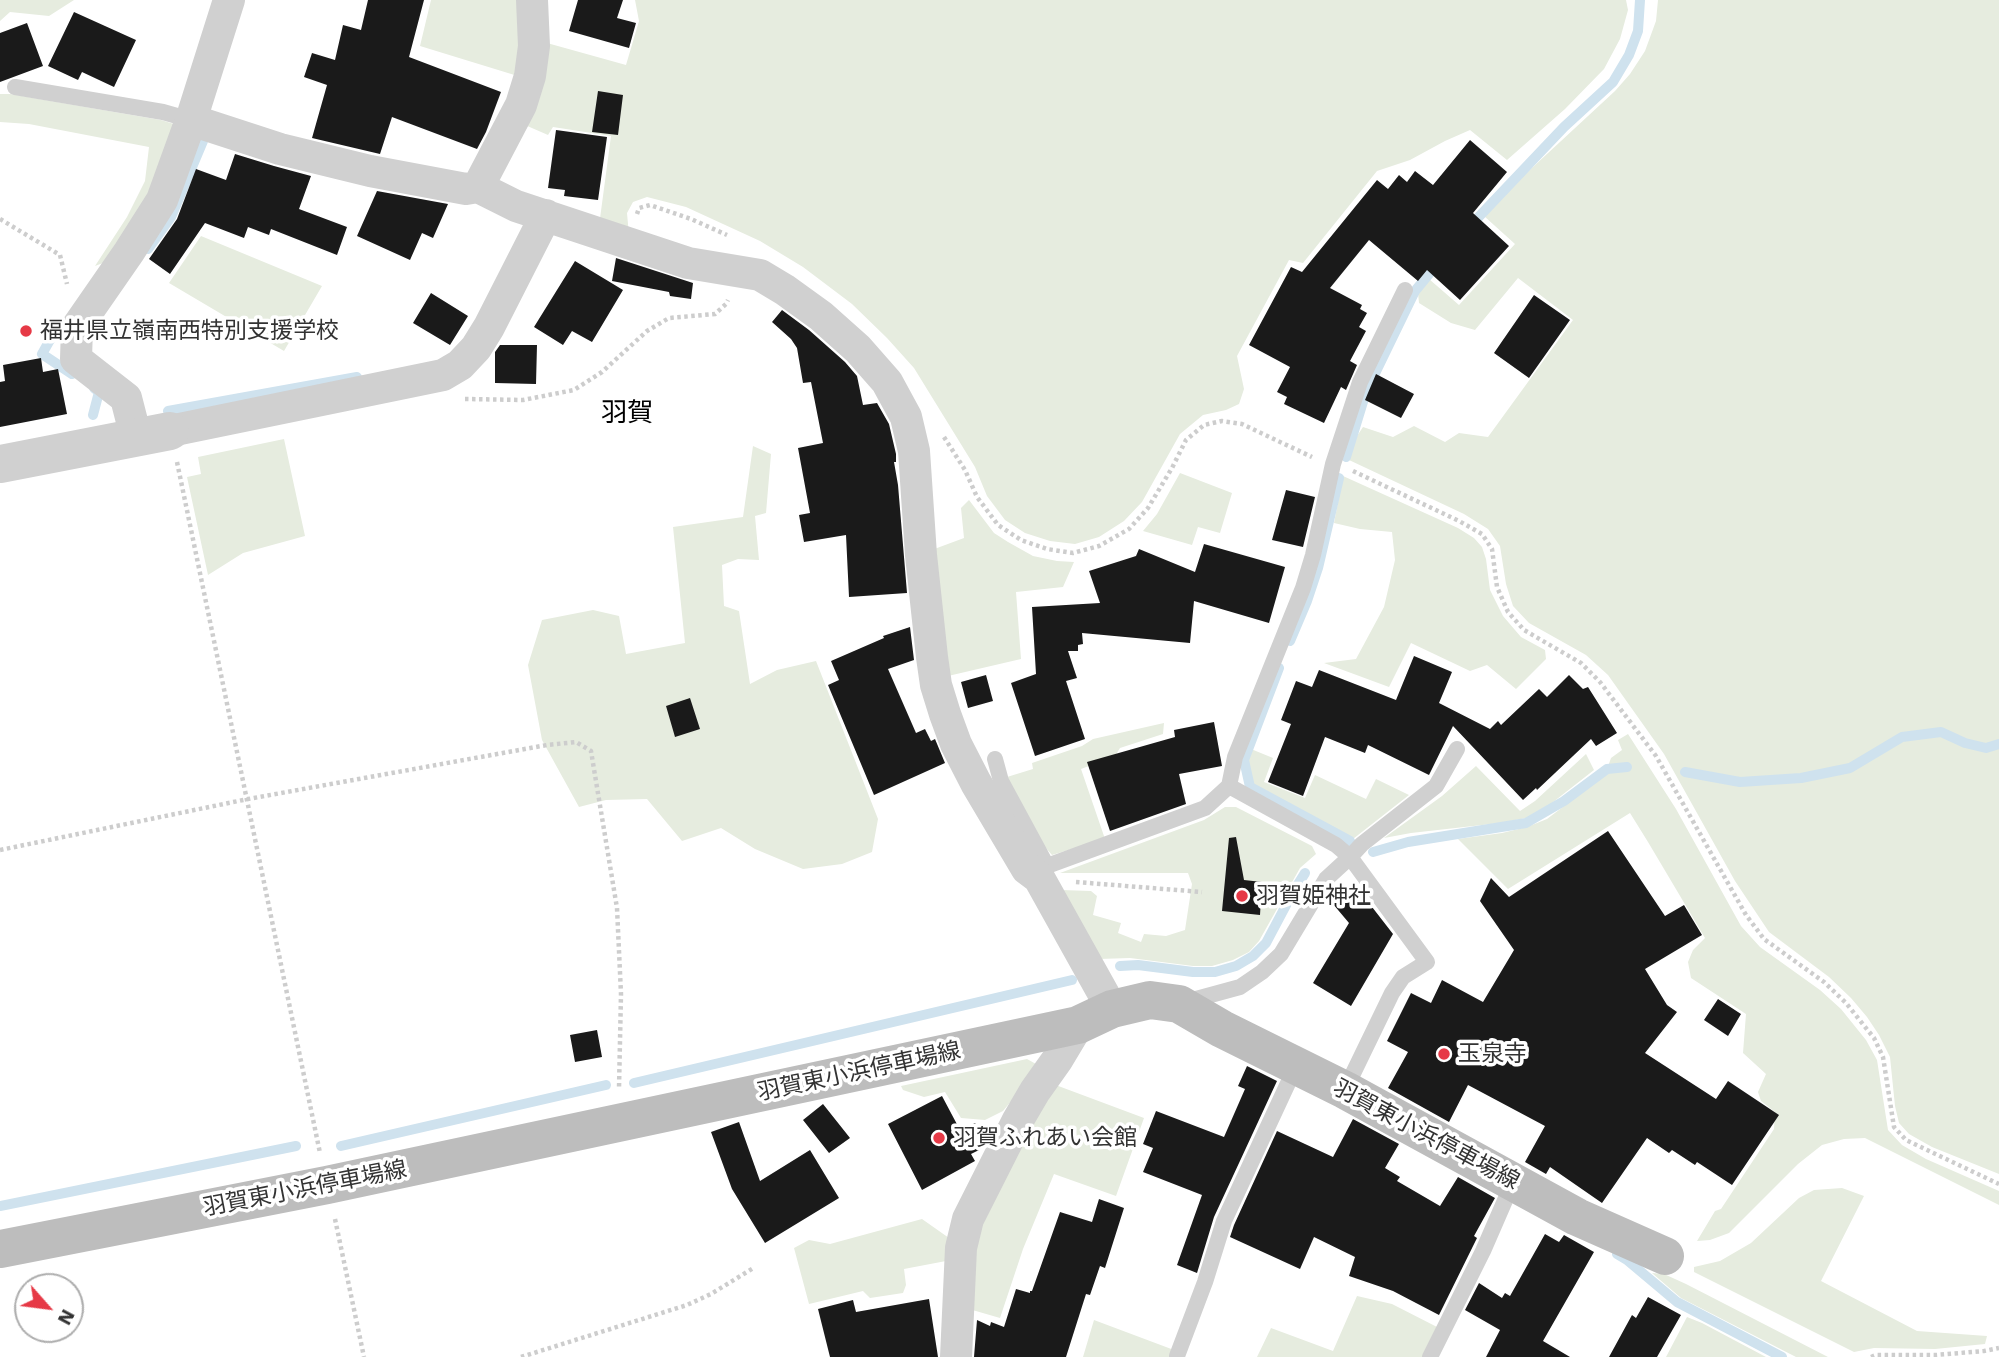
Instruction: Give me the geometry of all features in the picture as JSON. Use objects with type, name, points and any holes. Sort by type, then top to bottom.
[{"type":"main road","name":"羽賀東小浜停車場線","points":[[0,1249],[327,1185],[1078,1025],[1112,1009],[1150,1000],[1179,1004],[1222,1029],[1345,1090],[1577,1217],[1665,1256]]},
{"type":"street","points":[[153,434],[126,398],[76,359],[77,327],[162,200],[229,0]]},
{"type":"street","points":[[478,187],[520,105],[530,76],[534,46],[532,0]]},
{"type":"street","points":[[191,120],[280,149],[370,171],[466,189],[478,187],[516,206],[688,263],[734,254],[821,316],[858,349],[887,382],[906,417],[914,452],[921,555],[936,685],[956,744],[1027,869],[1043,878],[1112,1009]]},
{"type":"street","points":[[0,464],[443,375],[460,365],[476,348],[545,215]]},
{"type":"street","points":[[956,1357],[961,1248],[968,1219],[1018,1120],[1078,1025]]},
{"type":"lane","points":[[15,87],[163,112],[191,120]]},
{"type":"lane","points":[[995,759],[1001,781],[1043,878],[1205,808],[1229,786],[1235,757],[1303,588],[1334,464],[1360,382],[1405,290]]},
{"type":"lane","points":[[1179,1004],[1240,986],[1262,972],[1281,954],[1326,879],[1362,844],[1436,786],[1457,749]]},
{"type":"lane","points":[[1229,786],[1336,845],[1350,858],[1427,962],[1403,977],[1392,993],[1345,1090]]},
{"type":"lane","points":[[1177,1356],[1224,1222],[1296,1066]]},
{"type":"lane","points":[[1430,1357],[1483,1251],[1513,1182]]},
{"type":"path","points":[[463,399],[523,400],[574,390],[602,372],[647,331],[668,318],[715,314],[726,304],[736,284],[734,254],[691,219],[650,205],[639,208],[636,218]]},
{"type":"path","points":[[0,219],[60,255],[77,327]]},
{"type":"path","points":[[943,434],[965,470],[977,497],[998,525],[1021,540],[1047,549],[1073,553],[1099,546],[1129,529],[1148,508],[1186,440],[1204,425],[1222,421],[1242,424],[1319,460],[1344,467],[1482,534],[1492,549],[1497,587],[1507,612],[1524,630],[1581,663],[1600,682],[1656,756],[1745,915],[1764,939],[1832,989],[1874,1038],[1883,1058],[1894,1127],[1906,1140],[1999,1184]]},
{"type":"path","points":[[153,434],[248,799],[363,1357]]},
{"type":"path","points":[[0,850],[248,799],[576,741],[591,751],[617,908],[621,994],[619,1124]]},
{"type":"path","points":[[1043,878],[1202,892]]},
{"type":"path","points":[[521,1357],[687,1305],[711,1294],[755,1267]]},
{"type":"path","points":[[1871,1357],[1936,1355],[1999,1348]]},
{"type":"shaded area","points":[[0,0],[74,0],[49,16],[10,12],[0,21]]},
{"type":"shaded area","points":[[431,0],[523,0],[521,77],[420,46]]},
{"type":"shaded area","points":[[635,0],[1626,0],[1628,10],[1620,39],[1604,69],[1565,109],[1507,160],[1470,130],[1410,160],[1377,171],[1303,263],[1289,260],[1237,356],[1244,389],[1239,404],[1203,415],[1180,434],[1142,502],[1124,521],[1099,537],[1075,544],[1050,541],[1025,533],[1005,520],[987,496],[975,467],[914,368],[852,304],[803,267],[760,241],[686,207],[647,197],[633,202],[627,213],[629,235],[599,226],[611,136],[553,127],[548,135],[525,125],[547,43],[626,65],[639,21]]},
{"type":"shaded area","points":[[1658,0],[1999,0],[1999,1174],[1932,1147],[1909,1134],[1899,1123],[1890,1057],[1867,1017],[1829,977],[1769,932],[1735,881],[1664,754],[1608,675],[1586,655],[1529,623],[1513,606],[1506,584],[1500,546],[1488,529],[1464,514],[1349,460],[1363,427],[1393,437],[1414,426],[1445,442],[1459,433],[1488,437],[1573,320],[1518,278],[1475,330],[1451,323],[1419,303],[1418,293],[1429,279],[1459,305],[1515,244],[1484,216],[1630,74],[1645,51],[1656,21]]},
{"type":"shaded area","points":[[0,94],[161,120],[177,125],[157,180],[108,261],[95,266],[127,217],[145,181],[149,147],[29,124],[0,122]]},
{"type":"shaded area","points":[[201,236],[322,286],[284,351],[169,283]]},
{"type":"shaded area","points":[[284,439],[305,536],[243,553],[208,575],[187,477],[201,474],[198,457]]},
{"type":"shaded area","points":[[753,446],[771,454],[766,513],[755,516],[759,560],[738,559],[722,565],[724,606],[739,611],[750,684],[777,670],[816,661],[878,819],[872,852],[842,864],[803,869],[755,849],[721,828],[682,841],[647,799],[606,800],[579,807],[542,740],[528,665],[542,620],[593,610],[619,616],[626,654],[685,643],[673,527],[743,517]]},
{"type":"shaded area","points":[[1180,473],[1232,493],[1220,533],[1198,527],[1192,545],[1143,531],[1157,514]]},
{"type":"shaded area","points":[[1343,476],[1458,528],[1482,547],[1490,590],[1503,616],[1521,637],[1545,650],[1546,659],[1516,689],[1487,665],[1470,671],[1411,643],[1389,687],[1324,663],[1356,659],[1384,607],[1395,560],[1392,532],[1334,523]]},
{"type":"shaded area","points":[[969,500],[994,533],[1008,542],[1033,556],[1074,562],[1063,587],[1016,592],[1021,659],[948,676],[929,551],[964,538],[961,508]]},
{"type":"shaded area","points":[[1164,723],[1163,734],[1120,748],[1115,756],[1081,769],[1105,839],[1052,855],[1007,777],[1033,769],[1032,763],[1082,746],[1093,739]]},
{"type":"shaded area","points":[[1628,734],[1676,809],[1741,926],[1760,947],[1820,990],[1841,1009],[1866,1040],[1877,1060],[1888,1130],[1902,1145],[1926,1159],[1999,1191],[1999,1205],[1865,1138],[1844,1139],[1822,1145],[1798,1164],[1729,1233],[1710,1240],[1697,1241],[1715,1211],[1721,1209],[1774,1129],[1775,1112],[1761,1101],[1758,1092],[1766,1074],[1743,1053],[1746,1014],[1691,978],[1688,962],[1693,950],[1705,938],[1648,842],[1630,813],[1508,889],[1458,839],[1502,833],[1547,819],[1605,775],[1611,758],[1622,750],[1618,740]]},
{"type":"shaded area","points":[[1251,749],[1273,758],[1264,782],[1305,798],[1315,775],[1366,799],[1376,779],[1409,795],[1353,839],[1253,785],[1247,760]]},
{"type":"shaded area","points":[[1586,754],[1594,770],[1543,810],[1526,818],[1384,838],[1442,796],[1476,766],[1520,811],[1535,801]]},
{"type":"shaded area","points":[[1225,807],[1236,807],[1312,846],[1316,854],[1300,868],[1259,941],[1249,952],[1212,966],[1130,958],[1099,959],[1061,890],[1091,891],[1097,896],[1093,915],[1121,923],[1118,933],[1141,942],[1144,934],[1166,936],[1185,930],[1192,884],[1188,873],[1060,873],[1204,820]]},
{"type":"shaded area","points":[[1027,1059],[1036,1064],[1026,1083],[1003,1111],[985,1120],[961,1118],[945,1092],[924,1097],[903,1090],[901,1086]]},
{"type":"shaded area","points":[[1053,1084],[1144,1118],[1116,1196],[1054,1174],[1023,1249],[1000,1318],[969,1309],[978,1226]]},
{"type":"shaded area","points":[[1842,1188],[1864,1196],[1821,1281],[1917,1331],[1987,1336],[1985,1344],[1935,1349],[1874,1348],[1854,1352],[1694,1272],[1694,1267],[1720,1261],[1751,1243],[1799,1198],[1814,1190]]},
{"type":"shaded area","points":[[922,1219],[949,1238],[946,1261],[904,1269],[906,1285],[903,1293],[870,1298],[863,1291],[809,1304],[794,1248],[809,1240],[830,1244]]},
{"type":"shaded area","points":[[1652,1273],[1664,1274],[1686,1284],[1828,1357],[1796,1357],[1681,1298]]},
{"type":"shaded area","points":[[1357,1296],[1392,1304],[1439,1328],[1424,1357],[1257,1357],[1271,1328],[1333,1351]]},
{"type":"shaded area","points":[[1687,1317],[1702,1323],[1766,1357],[1666,1357]]},
{"type":"shaded area","points":[[1094,1320],[1174,1350],[1171,1357],[1083,1357]]},
{"type":"building","points":[[368,0],[424,0],[409,57],[501,92],[477,149],[392,117],[380,154],[312,138],[327,85],[304,77],[312,53],[335,60],[343,25],[361,30]]},
{"type":"building","points":[[578,0],[623,0],[617,18],[636,23],[629,48],[569,31]]},
{"type":"building","points":[[74,12],[136,40],[114,87],[82,72],[78,80],[48,66]]},
{"type":"building","points":[[27,23],[43,66],[0,82],[0,33]]},
{"type":"building","points":[[598,91],[623,95],[618,135],[592,132]]},
{"type":"building","points":[[556,130],[607,137],[598,200],[564,196],[565,190],[548,188]]},
{"type":"building","points":[[1470,140],[1507,172],[1473,213],[1509,246],[1460,300],[1427,270],[1418,281],[1369,240],[1330,288],[1362,305],[1360,309],[1367,313],[1359,327],[1366,331],[1350,361],[1357,365],[1346,390],[1341,387],[1324,423],[1284,404],[1287,397],[1277,392],[1290,367],[1249,345],[1291,267],[1302,272],[1377,180],[1388,189],[1399,175],[1407,182],[1415,171],[1433,185]]},
{"type":"building","points":[[235,154],[311,176],[299,209],[347,227],[337,255],[271,229],[269,235],[248,227],[244,238],[205,223],[170,274],[149,259],[177,219],[196,169],[226,180]]},
{"type":"building","points":[[377,191],[448,204],[433,238],[422,233],[410,260],[357,236]]},
{"type":"building","points":[[616,258],[693,283],[691,299],[612,281]]},
{"type":"building","points":[[575,261],[623,290],[592,342],[572,331],[563,345],[534,327]]},
{"type":"building","points":[[431,293],[468,316],[450,345],[413,323]]},
{"type":"building","points":[[1534,295],[1570,320],[1529,378],[1494,353]]},
{"type":"building","points":[[782,310],[845,362],[857,376],[863,405],[877,403],[889,424],[896,454],[894,462],[907,593],[849,597],[846,535],[804,542],[799,515],[810,513],[798,448],[823,443],[811,382],[803,383],[797,348],[772,322]]},
{"type":"building","points":[[500,345],[537,345],[536,384],[495,383],[495,352]]},
{"type":"building","points":[[41,358],[43,372],[58,369],[67,414],[0,427],[0,382],[5,381],[3,365]]},
{"type":"building","points":[[1376,374],[1414,394],[1401,418],[1365,400]]},
{"type":"building","points":[[1286,490],[1315,497],[1303,547],[1272,540]]},
{"type":"building","points":[[1204,544],[1285,567],[1269,623],[1194,601],[1190,643],[1082,633],[1083,644],[1078,645],[1078,651],[1068,651],[1077,678],[1066,681],[1085,739],[1035,756],[1011,683],[1036,674],[1032,607],[1100,603],[1089,571],[1136,556],[1139,549],[1195,572]]},
{"type":"building","points":[[910,627],[914,660],[888,669],[916,733],[925,729],[931,741],[935,739],[945,763],[874,795],[828,685],[839,680],[831,661],[884,638],[883,636]]},
{"type":"building","points":[[1414,656],[1452,672],[1439,703],[1490,729],[1498,721],[1501,725],[1539,689],[1547,697],[1569,675],[1583,689],[1588,687],[1617,733],[1596,746],[1591,739],[1523,800],[1453,726],[1429,775],[1368,745],[1365,753],[1325,737],[1303,796],[1268,782],[1291,724],[1281,720],[1296,681],[1312,687],[1319,670],[1396,700]]},
{"type":"building","points":[[986,675],[993,701],[968,708],[961,682]]},
{"type":"building","points":[[690,698],[700,729],[675,737],[666,706]]},
{"type":"building","points":[[1214,722],[1222,766],[1179,774],[1186,804],[1110,831],[1087,762],[1175,737],[1174,730]]},
{"type":"building","points":[[1608,831],[1665,916],[1684,905],[1702,935],[1645,969],[1667,1005],[1677,1012],[1645,1053],[1716,1099],[1728,1081],[1779,1115],[1732,1185],[1697,1162],[1695,1165],[1672,1150],[1669,1153],[1647,1138],[1602,1203],[1550,1167],[1546,1174],[1525,1162],[1545,1126],[1468,1085],[1449,1122],[1388,1088],[1408,1052],[1387,1041],[1411,993],[1431,1003],[1442,980],[1483,1002],[1514,950],[1480,901],[1491,878],[1509,897]]},
{"type":"building","name":"羽賀姫神社","points":[[1236,837],[1244,880],[1262,882],[1260,915],[1222,911],[1229,838]]},
{"type":"building","points":[[1355,885],[1393,934],[1351,1006],[1313,983],[1349,923],[1333,904]]},
{"type":"building","points":[[1718,999],[1741,1014],[1728,1036],[1704,1020]]},
{"type":"building","points":[[597,1030],[602,1057],[575,1062],[570,1035]]},
{"type":"building","points":[[1247,1066],[1277,1081],[1214,1217],[1197,1273],[1177,1265],[1202,1195],[1143,1172],[1153,1148],[1143,1144],[1156,1111],[1224,1137],[1245,1089],[1238,1086]]},
{"type":"building","name":"羽賀ふれあい会館","points":[[942,1096],[960,1130],[975,1123],[986,1143],[983,1148],[971,1154],[975,1161],[922,1190],[888,1124]]},
{"type":"building","points":[[823,1104],[850,1138],[829,1153],[803,1120]]},
{"type":"building","points":[[1353,1119],[1399,1144],[1385,1168],[1400,1177],[1397,1181],[1440,1206],[1458,1177],[1495,1198],[1474,1236],[1477,1238],[1439,1315],[1393,1291],[1349,1276],[1355,1257],[1314,1237],[1300,1269],[1230,1237],[1277,1131],[1333,1157]]},
{"type":"building","points":[[739,1122],[760,1181],[810,1150],[839,1198],[765,1243],[732,1189],[711,1132]]},
{"type":"building","points":[[1099,1199],[1124,1208],[1105,1268],[1100,1266],[1090,1295],[1086,1294],[1066,1357],[974,1357],[977,1320],[990,1326],[991,1322],[1004,1327],[1016,1289],[1030,1293],[1032,1291],[1060,1212],[1092,1222]]},
{"type":"building","points":[[1545,1234],[1559,1242],[1564,1235],[1594,1252],[1543,1341],[1570,1357],[1486,1357],[1500,1330],[1465,1310],[1479,1283],[1502,1298],[1505,1293],[1510,1296]]},
{"type":"building","points":[[1648,1297],[1681,1315],[1657,1357],[1609,1357],[1632,1315],[1636,1318]]},
{"type":"building","points":[[929,1299],[938,1357],[830,1357],[818,1309],[853,1300],[856,1312]]},
{"type":"waterway","points":[[1471,225],[1564,127],[1613,82],[1629,55],[1638,31],[1640,0]]},
{"type":"waterway","points":[[148,249],[171,217],[203,141]]},
{"type":"waterway","points":[[1346,457],[1366,392],[1415,291],[1438,263]]},
{"type":"waterway","points":[[55,331],[42,354],[72,374]]},
{"type":"waterway","points":[[168,411],[357,377]]},
{"type":"waterway","points":[[93,415],[99,392],[94,388]]},
{"type":"waterway","points":[[1290,641],[1318,568],[1339,478]]},
{"type":"waterway","points":[[1279,668],[1244,760],[1250,787],[1350,841]]},
{"type":"waterway","points":[[1685,772],[1740,782],[1801,778],[1850,768],[1902,737],[1941,732],[1965,743],[1986,748],[1999,744]]},
{"type":"waterway","points":[[1373,852],[1408,842],[1526,823],[1564,801],[1607,769],[1627,767]]},
{"type":"waterway","points":[[1120,966],[1138,965],[1193,972],[1215,972],[1236,966],[1253,956],[1266,943],[1305,873]]},
{"type":"waterway","points":[[634,1083],[1072,980]]},
{"type":"waterway","points":[[341,1146],[606,1085]]},
{"type":"waterway","points":[[0,1206],[296,1146]]},
{"type":"waterway","points":[[1617,1254],[1677,1302],[1782,1357]]},
{"type":"place","name":"福井県立嶺南西特別支援学校","points":[[26,331]]},
{"type":"place","name":"羽賀姫神社","points":[[1242,896]]},
{"type":"place","name":"玉泉寺","points":[[1444,1054]]},
{"type":"place","name":"羽賀ふれあい会館","points":[[939,1138]]},
{"type":"district","name":"羽賀","points":[[627,413]]}]
